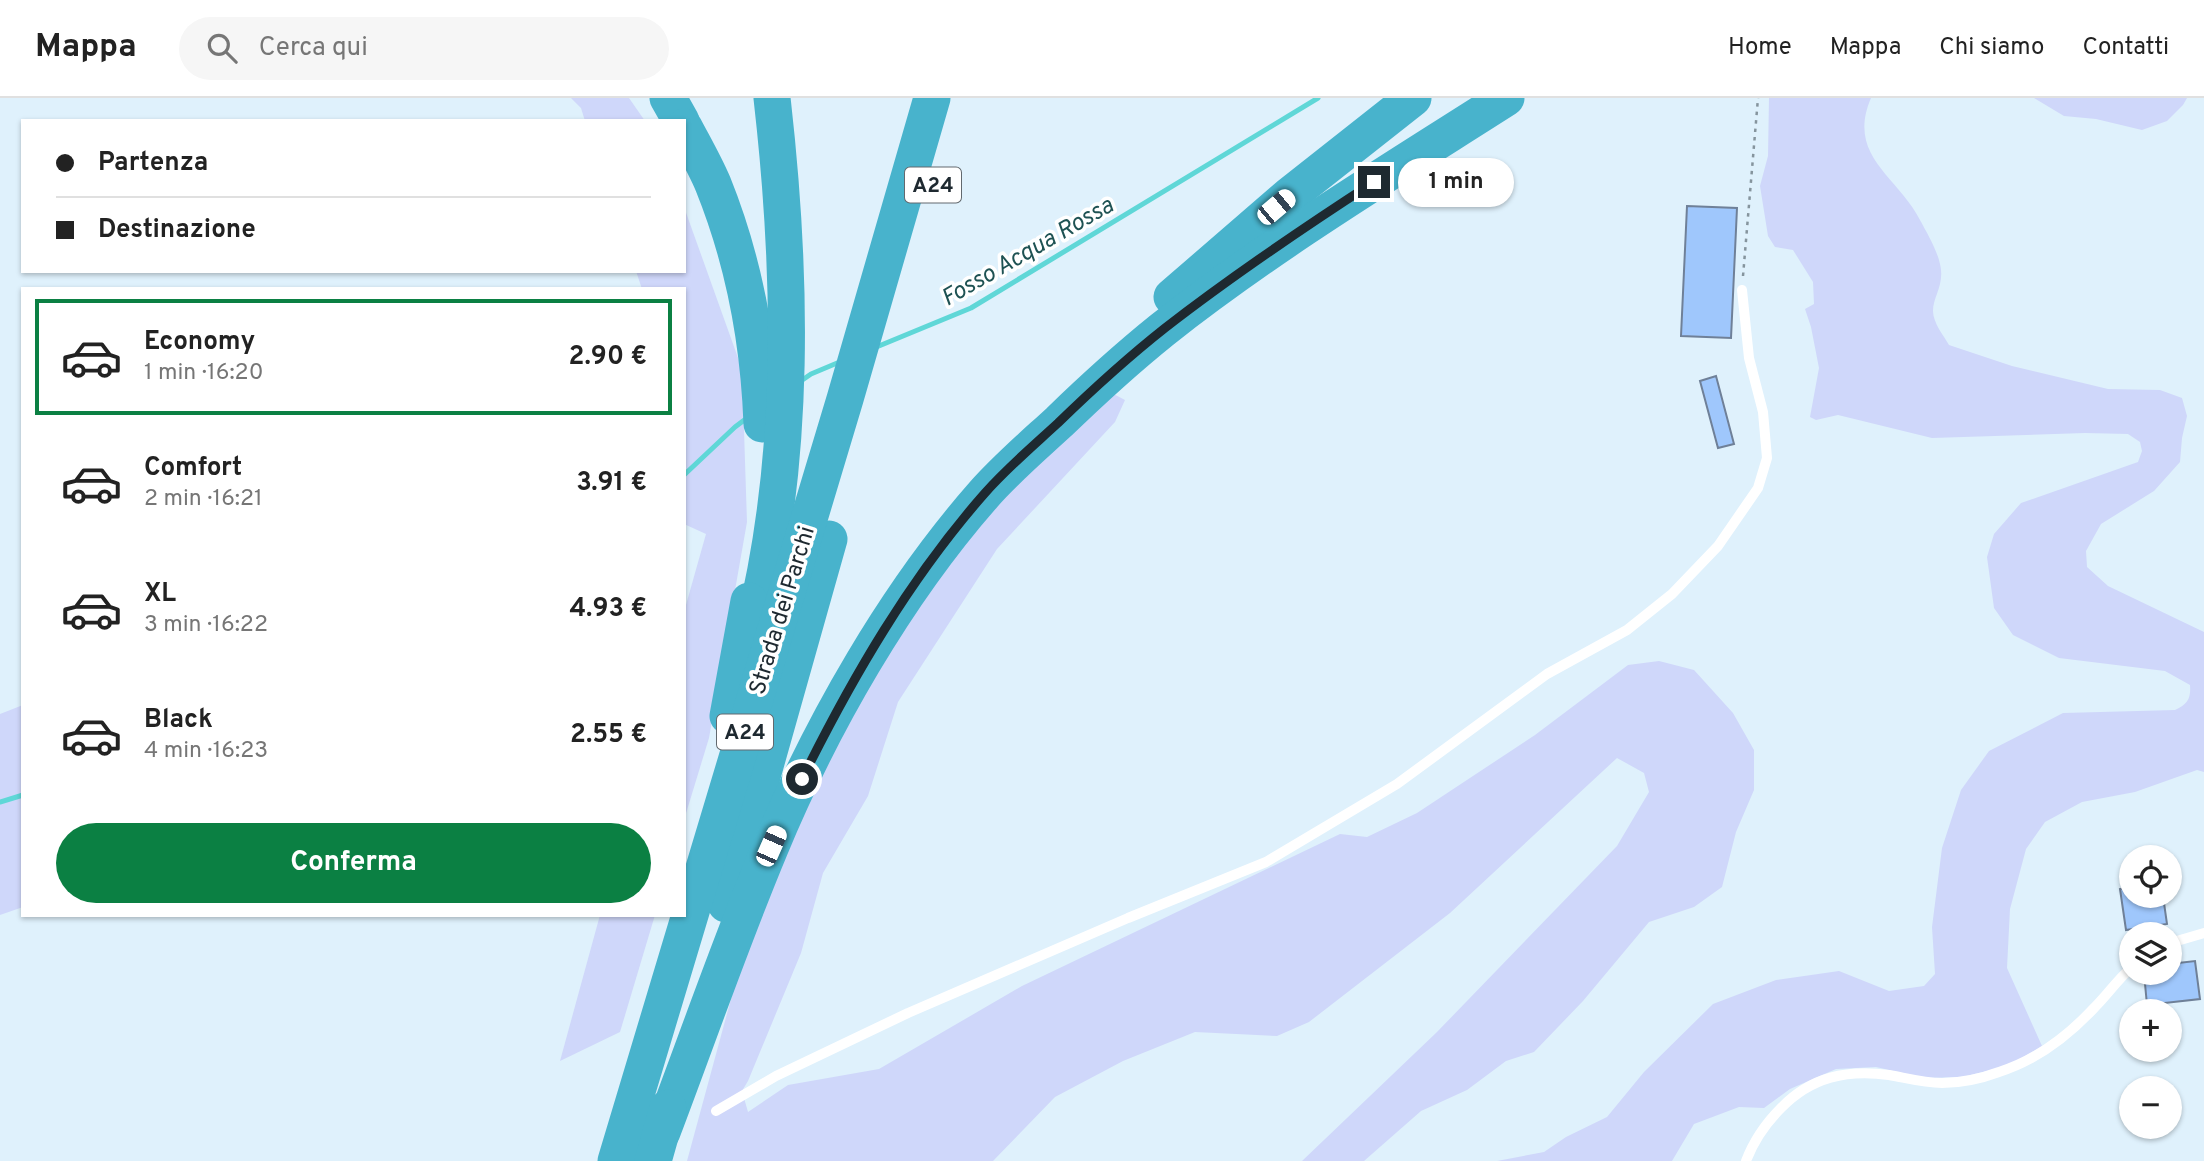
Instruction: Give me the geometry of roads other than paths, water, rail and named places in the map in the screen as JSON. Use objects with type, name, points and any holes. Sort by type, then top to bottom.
[{"type":"highway","points":[[668,98],[680,119]]},
{"type":"highway","points":[[686,897],[762,588],[776,496],[773,425],[786,316],[783,217],[772,98]]},
{"type":"highway","name":"Strada dei Parchi","points":[[895,268],[932,98]]},
{"type":"highway","name":"Strada dei Parchi","points":[[616,1161],[644,1065],[856,401],[895,268],[958,98]]},
{"type":"highway","points":[[657,1146],[771,846],[813,755],[855,679],[908,594],[946,541],[1036,428],[1124,340],[1233,243],[1413,98]]},
{"type":"highway","points":[[986,492],[1111,373],[1164,329],[1328,212],[1506,98]]},
{"type":"highway","points":[[686,131],[712,183],[734,243],[748,297],[761,388],[773,425]]},
{"type":"highway","name":"Strada dei Parchi","points":[[657,1146],[856,401]]},
{"type":"highway","points":[[644,1065],[681,917]]},
{"type":"lane","points":[[716,1111],[776,1076],[908,1013],[1266,862],[1397,784],[1547,674],[1628,630],[1672,594],[1718,546],[1758,488],[1767,458],[1763,412],[1749,358],[1742,290]]},
{"type":"lane","points":[[2182,939],[2204,933]]},
{"type":"lane","points":[[1746,1161],[1768,1121],[1794,1095],[1809,1085],[1846,1073],[1875,1073],[1940,1083],[1970,1081],[2002,1072],[2040,1054],[2071,1031],[2119,981]]},
{"type":"waterway","name":"Fosso Acqua Rossa","points":[[874,348],[971,308],[1318,98]]},
{"type":"waterway","name":"Fosso Acqua Rossa","points":[[798,383],[811,374],[842,361]]},
{"type":"waterway","name":"Fosso Acqua Rossa","points":[[686,473],[747,418]]},
{"type":"waterway","name":"Fosso Acqua Rossa","points":[[0,802],[21,796]]}]
